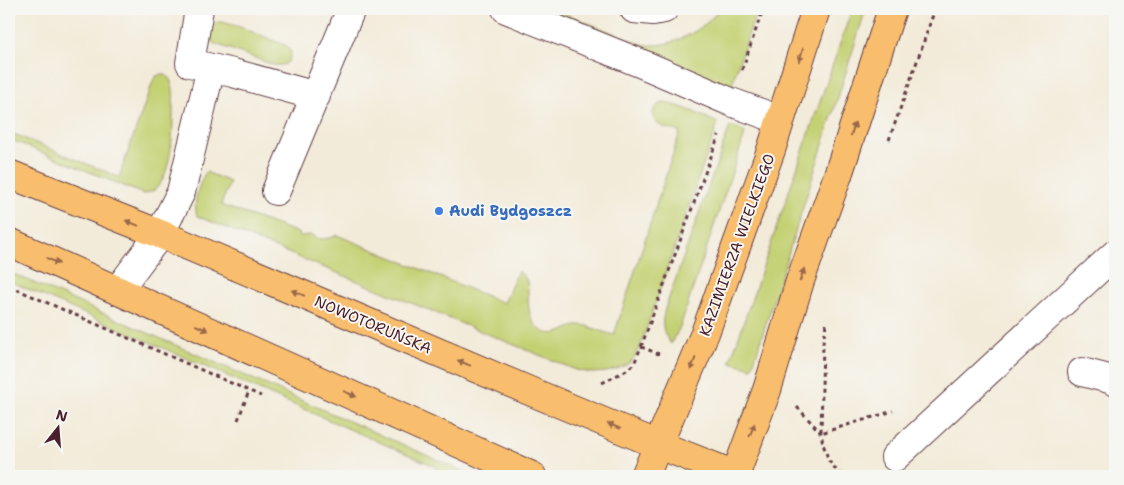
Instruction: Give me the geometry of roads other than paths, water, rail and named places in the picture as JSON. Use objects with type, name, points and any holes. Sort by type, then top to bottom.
[{"type":"main road","name":"KAZIMIERZA WIELKIEGO","points":[[645,476],[705,333],[745,225],[816,9]]},
{"type":"main road","points":[[736,476],[767,390],[800,281],[838,175],[892,9]]},
{"type":"main road","name":"NOWOTORUŃSKA","points":[[9,174],[160,234],[310,299],[736,476]]},
{"type":"main road","points":[[9,242],[532,476]]},
{"type":"street","points":[[199,9],[190,63],[316,96]]},
{"type":"street","points":[[276,190],[350,9]]},
{"type":"street","points":[[506,9],[731,102],[780,120]]},
{"type":"street","points":[[634,9],[652,11],[664,9]]},
{"type":"street","points":[[118,290],[160,234],[181,192],[210,68]]},
{"type":"street","points":[[895,457],[1115,254]]},
{"type":"street","points":[[1082,372],[1115,380]]},
{"type":"place","name":"Audi Bydgoszcz","points":[[439,211]]}]
